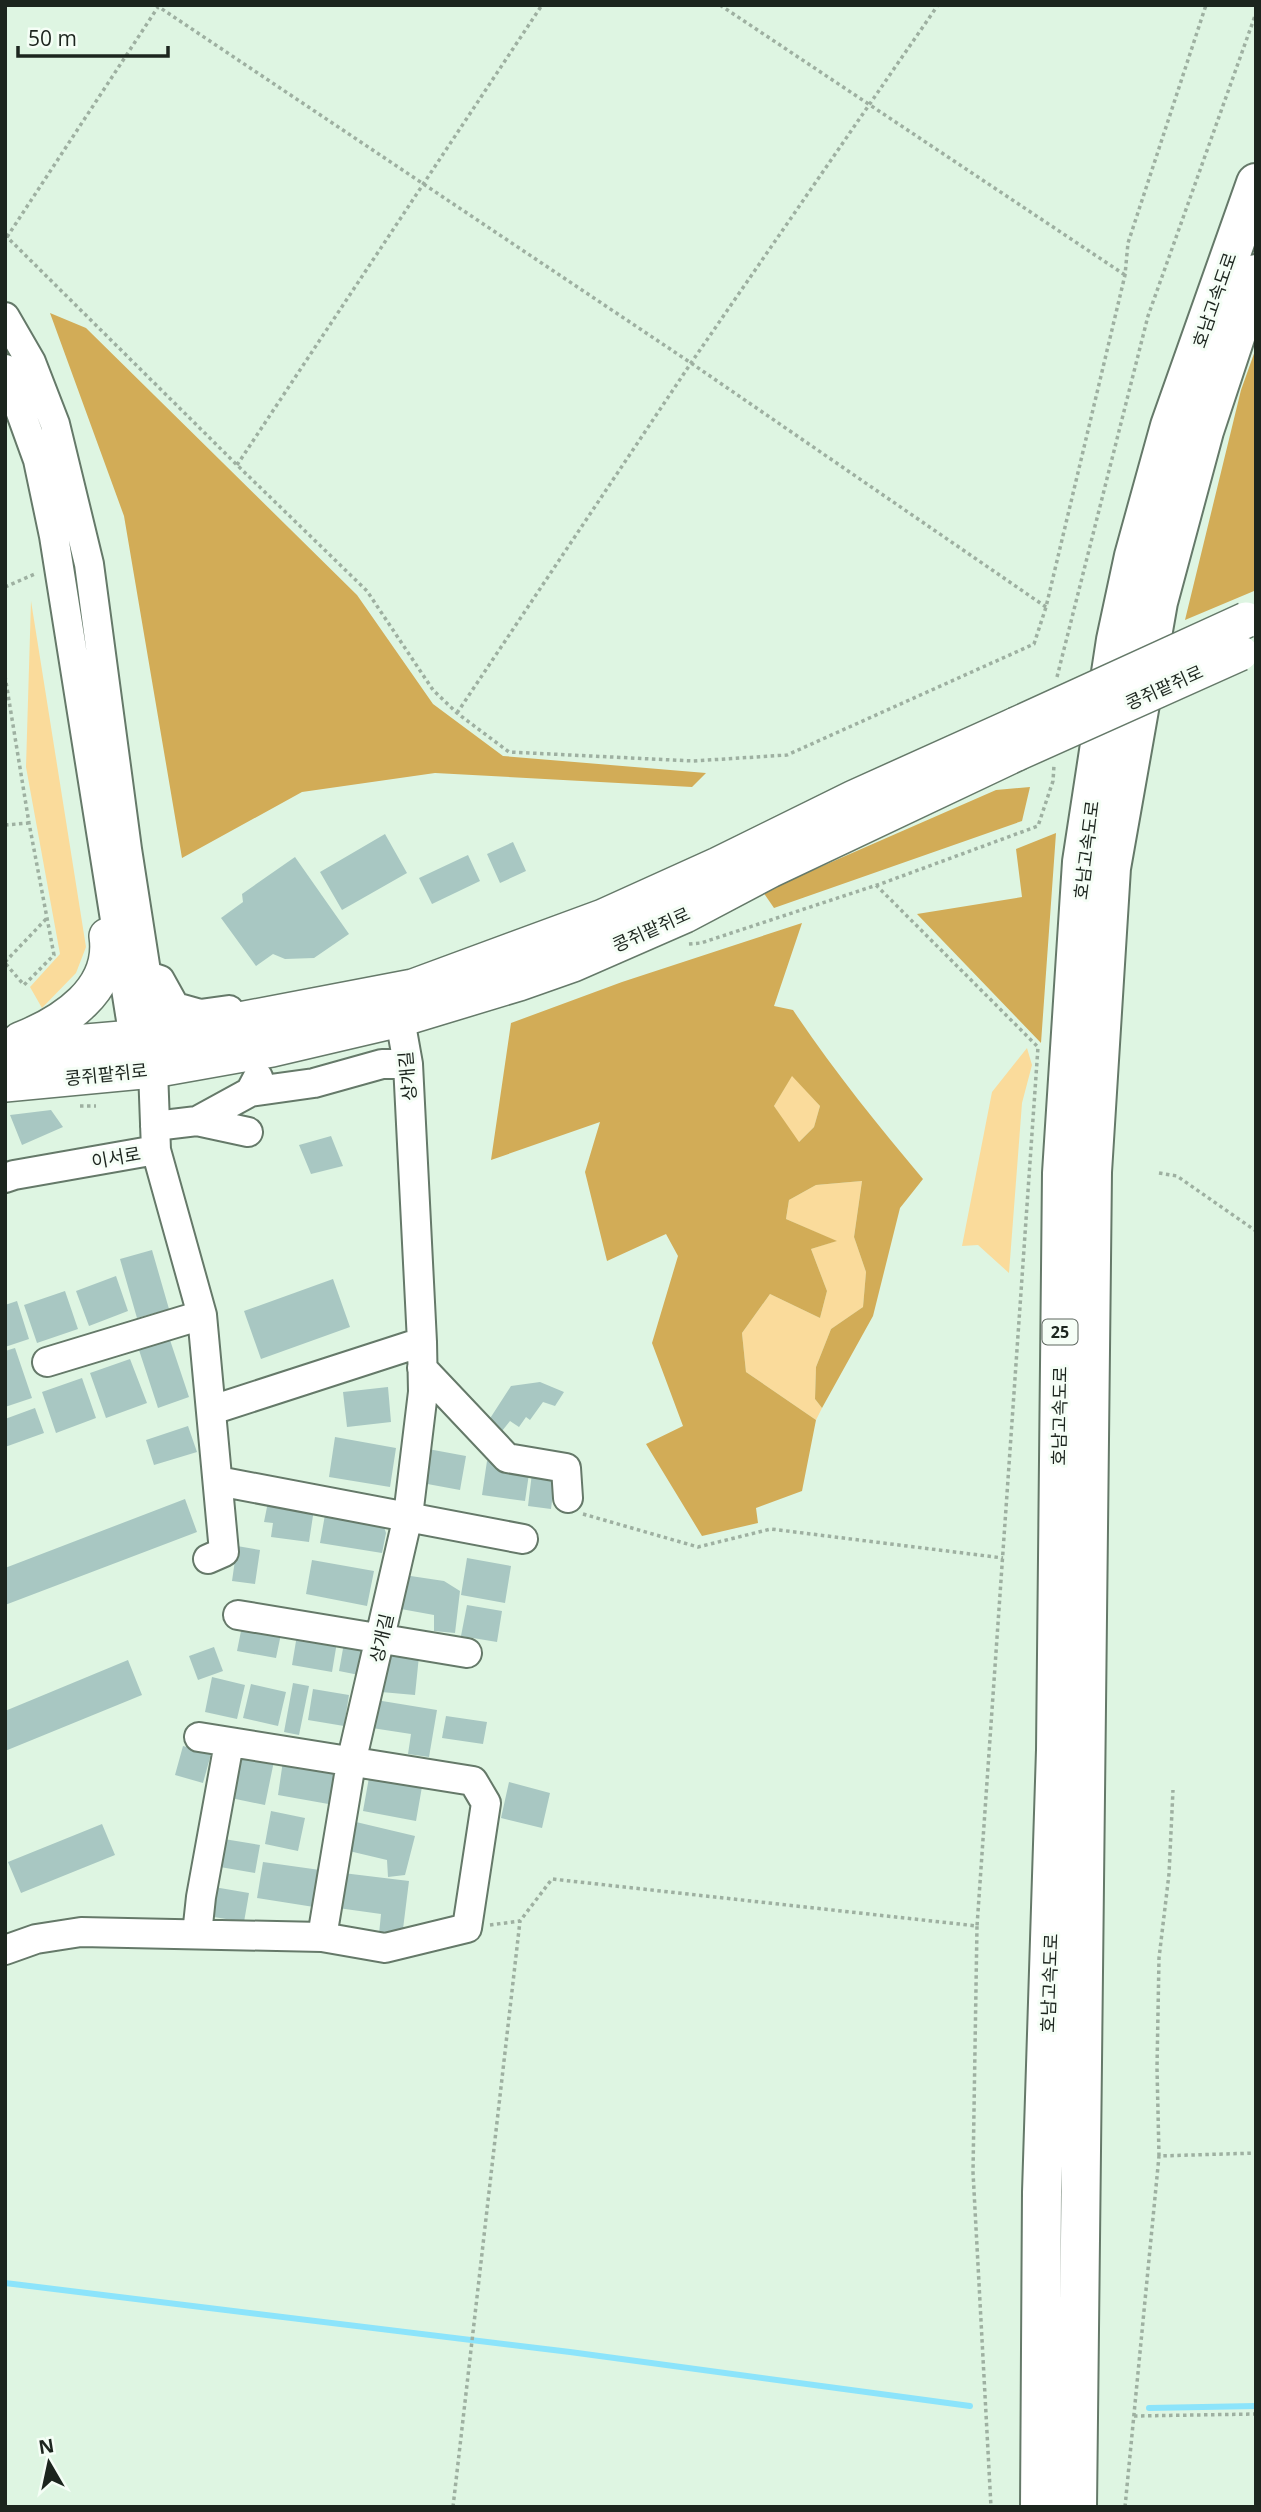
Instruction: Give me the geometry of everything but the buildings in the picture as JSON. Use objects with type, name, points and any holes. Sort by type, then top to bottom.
[{"type":"highway","name":"호남고속도로","points":[[1040,2507],[1042,2192],[1056,1749],[1062,1174],[1082,862],[1116,640],[1133,556],[1170,426],[1256,183]]},
{"type":"highway","name":"호남고속도로","points":[[1077,2507],[1093,1172],[1111,867],[1158,602],[1204,431],[1256,274]]},
{"type":"main road","name":"콩쥐팥쥐로","points":[[5,1048],[272,1049],[400,1019],[573,964],[685,915],[1017,739],[1249,634]]},
{"type":"main road","name":"콩쥐팥쥐로","points":[[5,1084],[412,987],[603,917],[854,798],[1017,739]]},
{"type":"main road","points":[[5,1048],[67,1018],[99,985],[109,949],[107,936],[119,935]]},
{"type":"street","points":[[5,317],[32,362],[55,424],[89,564],[127,849],[148,976],[148,1048]]},
{"type":"street","points":[[5,369],[16,433],[38,460],[60,569],[95,804],[119,935],[148,1048]]},
{"type":"street","points":[[68,617],[96,613]]},
{"type":"street","points":[[148,976],[160,980],[174,1007],[200,1014],[269,1002],[348,983],[369,996]]},
{"type":"street","name":"상개길","points":[[322,1937],[351,1763],[408,1516],[423,1392],[408,1064],[400,1019]]},
{"type":"street","name":"이서로","points":[[5,1178],[155,1138],[148,1048]]},
{"type":"street","points":[[250,1092],[272,1049]]},
{"type":"street","points":[[208,1559],[224,1552],[202,1315],[155,1138],[197,1121],[250,1092],[314,1083],[382,1064],[408,1064]]},
{"type":"street","points":[[197,1121],[248,1132]]},
{"type":"street","points":[[47,1362],[202,1315]]},
{"type":"street","points":[[212,1410],[422,1355],[507,1458],[566,1468],[568,1498]]},
{"type":"street","points":[[218,1482],[523,1539]]},
{"type":"street","points":[[238,1615],[467,1653]]},
{"type":"street","points":[[5,1950],[36,1939],[81,1933],[322,1937],[385,1948],[467,1928],[486,1803],[473,1781],[199,1737]]},
{"type":"street","points":[[197,1934],[201,1897],[229,1743]]},
{"type":"path","points":[[237,465],[542,5]]},
{"type":"path","points":[[720,5],[1125,275]]},
{"type":"path","points":[[457,713],[691,363],[938,5]]},
{"type":"path","points":[[1046,607],[691,363],[158,6],[6,236],[367,591],[433,690],[457,713],[509,752],[693,761],[787,755],[1034,644],[1046,607],[1125,275],[1128,243],[1206,5]]},
{"type":"path","points":[[1057,681],[1148,316],[1256,13]]},
{"type":"path","points":[[5,587],[34,573],[60,569]]},
{"type":"path","points":[[5,676],[54,955],[24,985],[5,963],[47,918]]},
{"type":"path","points":[[688,944],[701,943],[876,885],[1038,826],[1054,781],[1054,756]]},
{"type":"path","points":[[5,825],[29,823]]},
{"type":"path","points":[[876,885],[1038,1047],[977,1926],[974,2172],[991,2507]]},
{"type":"path","points":[[1160,1172],[1177,1176],[1256,1231]]},
{"type":"path","points":[[568,1498],[571,1511],[698,1547],[771,1529],[1003,1558]]},
{"type":"path","points":[[1125,2507],[1159,2156],[1159,1958],[1169,1874],[1173,1790]]},
{"type":"path","points":[[453,2507],[520,1921],[552,1879],[977,1926]]},
{"type":"path","points":[[467,1928],[520,1921]]},
{"type":"path","points":[[1159,2156],[1256,2153]]},
{"type":"path","points":[[1134,2416],[1256,2414]]},
{"type":"shaded area","points":[[50,313],[86,328],[357,595],[433,704],[503,756],[706,773],[692,787],[435,773],[302,792],[182,858],[124,516]]},
{"type":"shaded area","points":[[1256,348],[1254,591],[1185,620],[1241,390]]},
{"type":"shaded area","points":[[31,601],[86,947],[76,973],[42,1008],[30,987],[60,954],[26,767]]},
{"type":"shaded area","points":[[1030,787],[1022,821],[774,908],[763,892],[996,790]]},
{"type":"shaded area","points":[[1056,833],[1041,1043],[917,914],[1022,897],[1016,849]]},
{"type":"shaded area","points":[[802,923],[774,1006],[793,1010],[856,1096],[923,1179],[900,1208],[873,1316],[822,1408],[815,1399],[816,1367],[831,1329],[863,1307],[866,1272],[854,1237],[862,1181],[816,1185],[789,1200],[786,1219],[837,1241],[811,1249],[827,1291],[820,1318],[770,1294],[742,1333],[746,1372],[816,1420],[802,1491],[756,1508],[758,1523],[702,1536],[646,1444],[683,1426],[652,1343],[678,1256],[666,1234],[607,1261],[585,1172],[600,1122],[491,1160],[511,1023],[622,982]],"holes":[[[792,1076],[820,1106],[814,1127],[799,1142],[774,1106]]]},
{"type":"shaded area","points":[[1027,1048],[1032,1065],[1022,1103],[1009,1273],[978,1245],[962,1246],[992,1092]]},
{"type":"shaded area","points":[[792,1075],[820,1106],[814,1127],[798,1143],[774,1106]]},
{"type":"shaded area","points":[[862,1181],[854,1237],[866,1272],[863,1307],[831,1329],[816,1367],[815,1399],[822,1408],[816,1420],[746,1372],[742,1333],[770,1294],[820,1318],[827,1291],[811,1249],[836,1241],[786,1219],[789,1200],[816,1185]]},
{"type":"waterway","points":[[5,2283],[570,2352],[970,2406]]},
{"type":"waterway","points":[[1149,2408],[1256,2406]]}]
